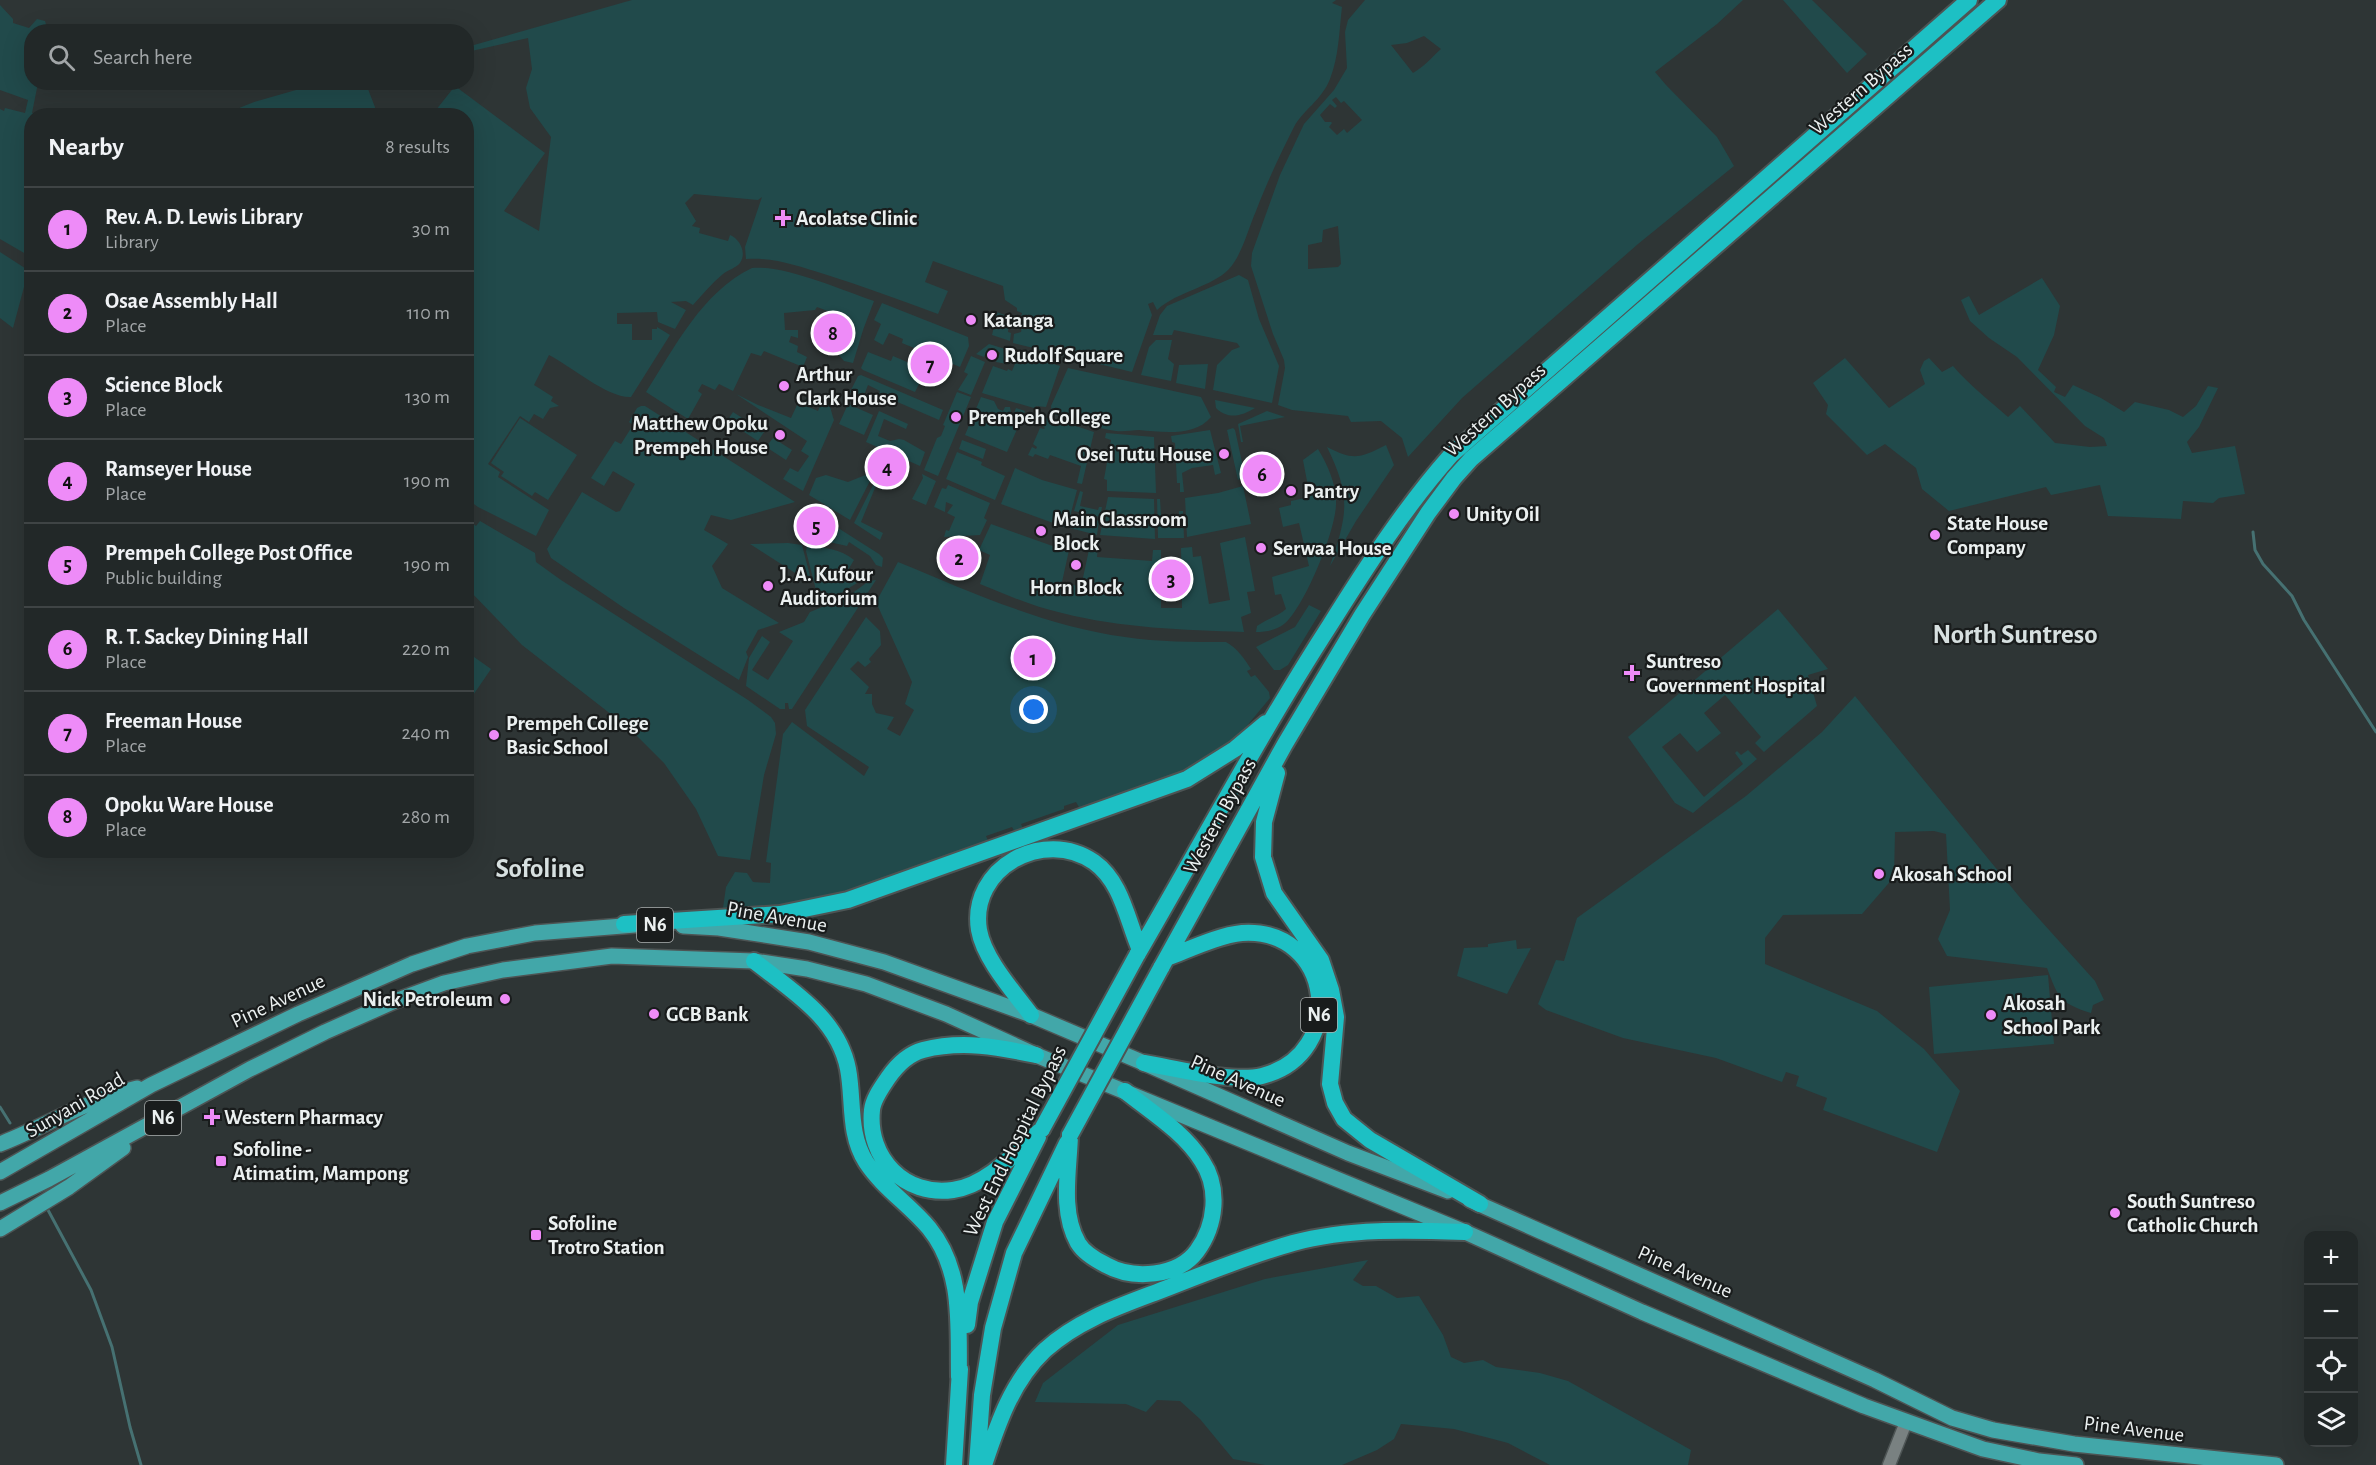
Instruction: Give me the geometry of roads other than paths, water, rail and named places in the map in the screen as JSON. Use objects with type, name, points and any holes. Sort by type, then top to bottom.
[{"type":"highway","name":"Western Bypass","points":[[1138,952],[1287,692],[1380,545],[1431,477],[1451,455],[1969,0]]},
{"type":"highway","name":"Western Bypass","points":[[1165,963],[1285,744],[1362,615],[1428,513],[1454,478],[1471,459],[1998,0]]},
{"type":"highway","points":[[624,924],[780,914],[848,900],[1187,779],[1235,748],[1274,717]]},
{"type":"highway","points":[[1285,744],[1264,822],[1263,857],[1274,893],[1321,960],[1331,990],[1335,1017],[1330,1084],[1335,1103],[1344,1119],[1370,1140],[1480,1204]]},
{"type":"highway","points":[[1031,1015],[991,959],[982,944],[979,929],[979,910],[984,893],[997,872],[1010,860],[1030,852],[1055,848],[1079,854],[1094,862],[1116,886],[1138,952]]},
{"type":"highway","name":"N6","points":[[1144,1063],[1214,1074],[1260,1076],[1284,1068],[1304,1051],[1314,1034],[1320,1011],[1318,987],[1309,963],[1292,947],[1268,936],[1242,933],[1165,963]]},
{"type":"highway","name":"West End Hospital Bypass","points":[[954,1465],[959,1377],[970,1302],[995,1222],[1042,1128],[1138,952]]},
{"type":"highway","points":[[754,961],[817,1011],[835,1035],[848,1068],[854,1132],[866,1162],[929,1228],[948,1257],[958,1300],[959,1377]]},
{"type":"highway","points":[[977,1465],[982,1395],[993,1328],[1014,1253],[1070,1135],[1165,963]]},
{"type":"highway","points":[[1036,1054],[969,1043],[921,1050],[905,1058],[883,1086],[872,1108],[872,1129],[882,1158],[890,1170],[903,1180],[920,1188],[954,1190],[984,1178],[1042,1128]]},
{"type":"highway","points":[[1070,1135],[1067,1212],[1079,1244],[1092,1258],[1130,1275],[1157,1274],[1185,1262],[1197,1252],[1210,1223],[1215,1191],[1213,1182],[1202,1161],[1182,1137],[1125,1091]]},
{"type":"highway","points":[[984,1465],[999,1421],[1015,1386],[1045,1350],[1090,1318],[1190,1279],[1295,1243],[1344,1235],[1422,1231],[1465,1232]]},
{"type":"main road","name":"Pine Avenue","points":[[172,1075],[298,1014],[412,964],[467,946],[535,933],[624,924],[719,928],[809,942],[884,962],[1031,1015],[1348,1153],[1480,1204],[1875,1380],[1952,1418],[1993,1430],[2074,1444],[2276,1465]]},
{"type":"main road","name":"N6","points":[[0,1203],[49,1179],[250,1069],[325,1032],[395,1001],[444,983],[503,970],[612,956],[754,961]]},
{"type":"main road","points":[[754,961],[807,969],[866,984],[946,1014],[1036,1054],[1465,1232],[1642,1312],[1906,1422],[1983,1449],[2039,1461],[2076,1465]]},
{"type":"main road","name":"Sunyani Road","points":[[0,1172],[172,1075]]},
{"type":"main road","points":[[0,1144],[37,1130],[103,1097],[152,1085]]},
{"type":"main road","points":[[0,1229],[69,1187],[176,1110]]},
{"type":"street","points":[[1889,1465],[1906,1422]]},
{"type":"waterway","points":[[2253,532],[2255,550],[2263,564],[2292,596],[2304,620],[2376,732]]},
{"type":"waterway","points":[[0,1107],[10,1123]]},
{"type":"waterway","points":[[48,1210],[91,1290],[112,1347],[141,1465]]},
{"type":"place","name":"Acolatse Clinic","points":[[783,218]]},
{"type":"place","name":"Katanga","points":[[971,320]]},
{"type":"place","name":"Opoku Ware House","points":[[833,333]]},
{"type":"place","name":"Rudolf Square","points":[[992,355]]},
{"type":"place","name":"Freeman House","points":[[930,364]]},
{"type":"place","name":"Arthur Clark House","points":[[784,386]]},
{"type":"place","name":"Prempeh College","points":[[956,417]]},
{"type":"place","name":"Matthew Opoku Prempeh House","points":[[780,435]]},
{"type":"place","name":"Osei Tutu House","points":[[1224,454]]},
{"type":"place","name":"Ramseyer House","points":[[887,467]]},
{"type":"place","name":"R. T. Sackey Dining Hall","points":[[1262,474]]},
{"type":"place","name":"Pantry","points":[[1291,491]]},
{"type":"place","name":"Unity Oil","points":[[1454,514]]},
{"type":"place","name":"Prempeh College Post Office","points":[[816,526]]},
{"type":"place","name":"Main Classroom Block","points":[[1041,531]]},
{"type":"place","name":"State House Company","points":[[1935,535]]},
{"type":"place","name":"Serwaa House","points":[[1261,548]]},
{"type":"place","name":"Osae Assembly Hall","points":[[959,558]]},
{"type":"place","name":"Horn Block","points":[[1076,565]]},
{"type":"place","name":"Science Block","points":[[1171,579]]},
{"type":"place","name":"J. A. Kufour Auditorium","points":[[768,586]]},
{"type":"place","name":"Rev. A. D. Lewis Library","points":[[1033,658]]},
{"type":"place","name":"Suntreso Government Hospital","points":[[1632,673]]},
{"type":"place","name":"Prempeh College Basic School","points":[[494,735]]},
{"type":"place","name":"Akosah School","points":[[1879,874]]},
{"type":"place","name":"Nick Petroleum","points":[[505,999]]},
{"type":"place","name":"GCB Bank","points":[[654,1014]]},
{"type":"place","name":"Akosah School Park","points":[[1991,1015]]},
{"type":"place","name":"Western Pharmacy","points":[[212,1117]]},
{"type":"place","name":"Sofoline - Atimatim, Mampong","points":[[221,1161]]},
{"type":"place","name":"South Suntreso Catholic Church","points":[[2115,1213]]},
{"type":"place","name":"Sofoline Trotro Station","points":[[536,1235]]},
{"type":"district","name":"North Suntreso","points":[[2015,634]]},
{"type":"district","name":"Sofoline","points":[[540,868]]}]
